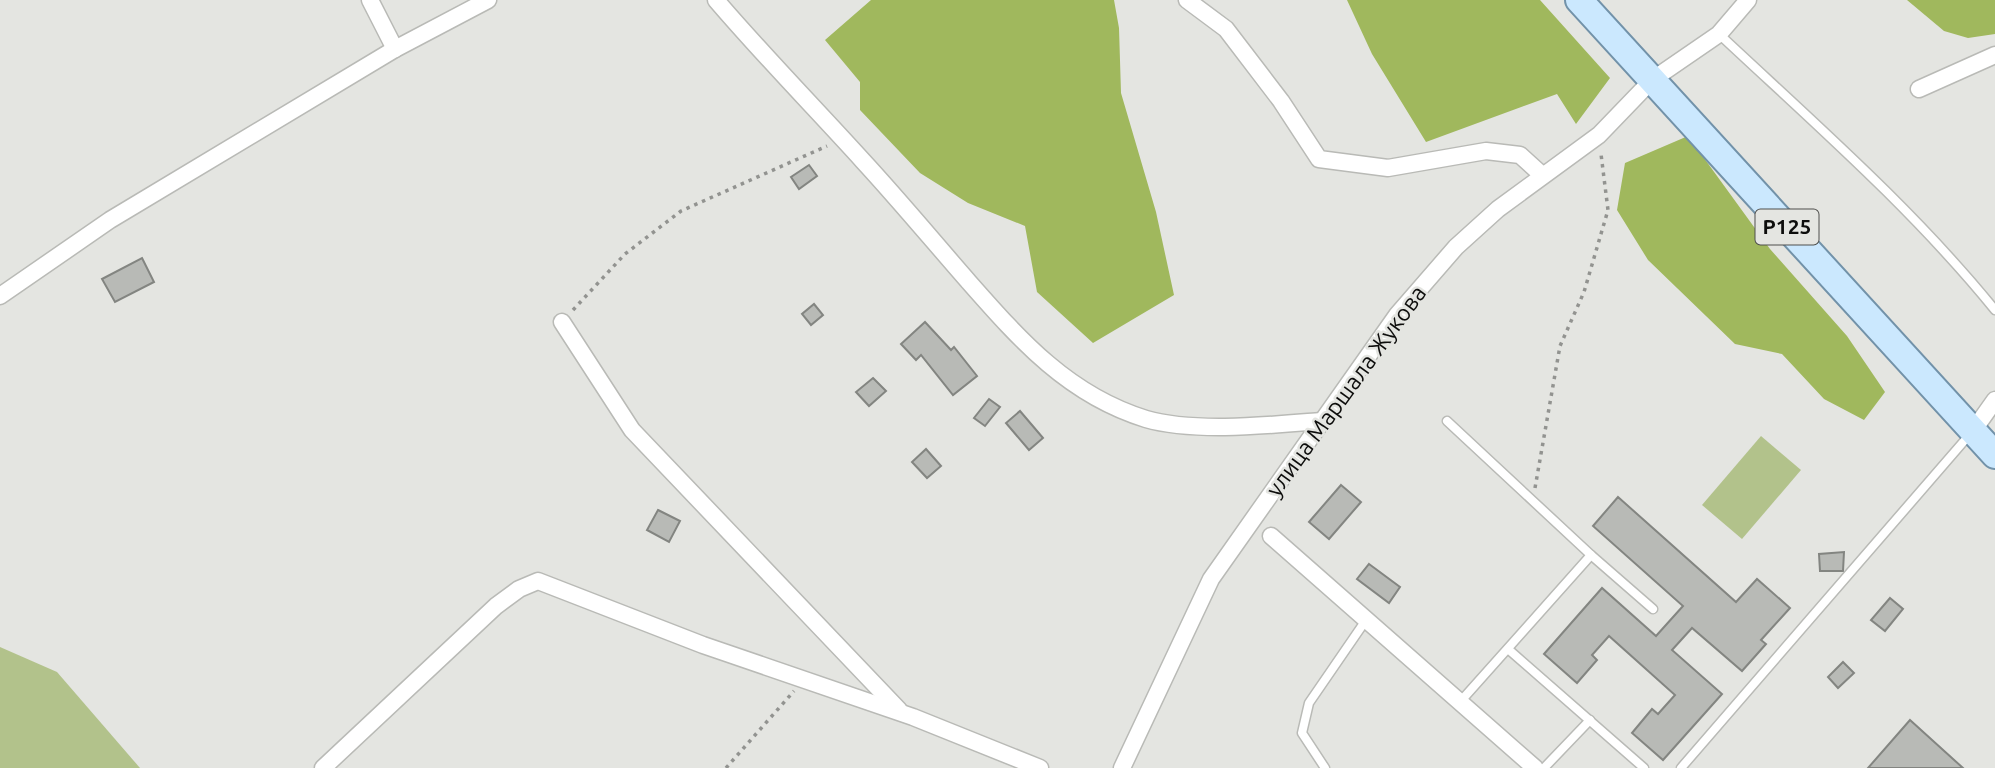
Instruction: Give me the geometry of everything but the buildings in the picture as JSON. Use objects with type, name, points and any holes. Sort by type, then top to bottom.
[{"type":"main road","name":"Р125","points":[[1579,0],[1995,455]]},
{"type":"street","points":[[370,0],[395,49]]},
{"type":"street","points":[[0,296],[110,220],[395,49],[488,0]]},
{"type":"street","points":[[716,0],[1020,340],[1052,369],[1084,391],[1148,419],[1219,426],[1321,421]]},
{"type":"street","points":[[1187,0],[1226,29],[1281,101],[1319,159],[1388,168],[1486,152],[1520,155],[1542,175]]},
{"type":"street","name":"улица Маршала Жукова","points":[[1122,768],[1211,579],[1396,315],[1456,247],[1498,209],[1600,135],[1652,80],[1719,34],[1748,0]]},
{"type":"street","points":[[1919,89],[1995,55]]},
{"type":"street","points":[[562,322],[632,430],[902,713]]},
{"type":"street","points":[[1973,431],[1995,400]]},
{"type":"street","points":[[1271,536],[1535,768]]},
{"type":"street","points":[[323,768],[496,606],[519,589],[538,581],[804,680],[902,713],[1040,768]]},
{"type":"street","points":[[1000,768],[1013,756]]},
{"type":"lane","points":[[1719,34],[1877,182],[1966,274],[1995,310]]},
{"type":"lane","points":[[1447,421],[1653,609]]},
{"type":"lane","points":[[1681,768],[1973,431]]},
{"type":"lane","points":[[1460,702],[1591,555]]},
{"type":"lane","points":[[1325,768],[1302,733],[1309,703],[1366,620]]},
{"type":"lane","points":[[1508,649],[1644,768]]},
{"type":"lane","points":[[1544,768],[1590,720]]},
{"type":"path","points":[[1533,501],[1560,346],[1584,292],[1608,210],[1600,135]]},
{"type":"path","points":[[562,322],[625,254],[681,211],[843,139]]},
{"type":"path","points":[[726,768],[804,680]]},
{"type":"green space","points":[[871,0],[1114,0],[1119,28],[1121,93],[1156,212],[1174,295],[1093,343],[1037,292],[1025,226],[968,203],[920,173],[860,110],[860,82],[825,40]]},
{"type":"green space","points":[[1347,0],[1540,0],[1610,78],[1576,124],[1557,94],[1426,142],[1372,54]]},
{"type":"green space","points":[[1907,0],[1995,0],[1995,34],[1968,38],[1944,31]]},
{"type":"green space","points":[[1688,136],[1770,249],[1847,336],[1885,392],[1864,420],[1824,399],[1782,354],[1735,344],[1648,260],[1617,210],[1625,163]]},
{"type":"green space","points":[[1761,436],[1801,470],[1742,539],[1702,505]]},
{"type":"green space","points":[[0,647],[57,672],[140,768],[0,768]]}]
